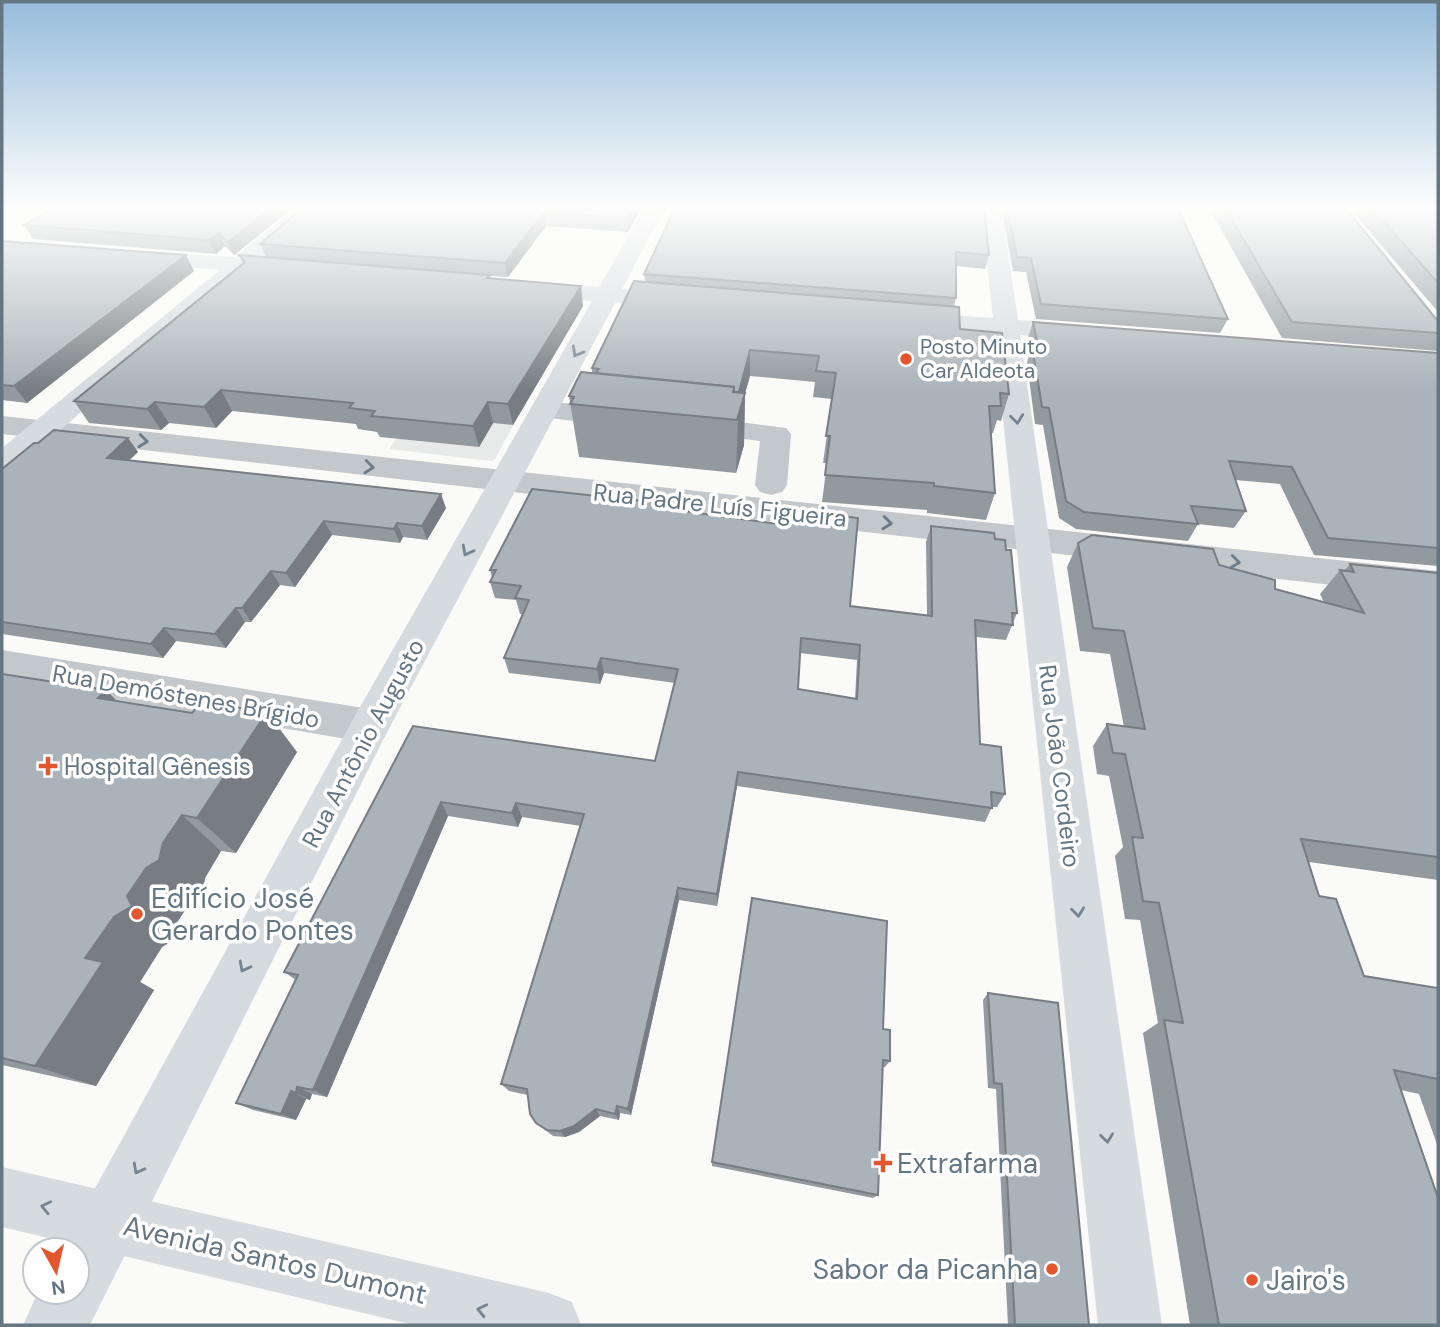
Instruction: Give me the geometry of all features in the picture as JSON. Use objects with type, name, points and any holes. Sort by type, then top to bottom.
[{"type":"street","points":[[2,463],[235,268]]},
{"type":"street","points":[[281,268],[313,271]]},
{"type":"street","name":"Rua Antônio Augusto","points":[[91,1258],[370,726],[623,268]]},
{"type":"street","name":"Rua João Cordeiro","points":[[998,268],[1130,1325]]},
{"type":"street","points":[[505,286],[705,303]]},
{"type":"street","points":[[882,317],[1111,335]]},
{"type":"street","points":[[544,410],[775,433],[777,436],[771,485]]},
{"type":"street","name":"Rua Padre Luís Figueira","points":[[2,425],[1438,584]]},
{"type":"street","name":"Rua Demóstenes Brígido","points":[[2,665],[370,726]]},
{"type":"street","name":"Avenida Santos Dumont","points":[[2,1197],[549,1325]]},
{"type":"street","points":[[55,1325],[65,1306]]},
{"type":"shaded area","points":[[420,405],[519,415],[495,459],[491,461],[389,449]]},
{"type":"building","points":[[2,268],[169,268],[14,386],[2,385]]},
{"type":"building","points":[[238,268],[401,268],[581,286],[508,404],[488,402],[473,426],[371,416],[375,411],[349,408],[353,403],[221,390],[204,407],[155,402],[147,409],[74,401]]},
{"type":"building","points":[[647,268],[956,268],[956,298],[644,274]]},
{"type":"building","points":[[1033,268],[1205,268],[1228,319],[1041,304]]},
{"type":"building","points":[[1260,268],[1395,268],[1438,321],[1438,333],[1292,322]]},
{"type":"building","points":[[1425,268],[1438,268],[1438,283]]},
{"type":"building","points":[[634,281],[959,307],[960,329],[1002,333],[1009,394],[1000,393],[1001,406],[989,406],[995,493],[934,486],[934,483],[825,475],[830,436],[826,436],[836,373],[816,371],[819,356],[750,350],[739,392],[734,392],[734,387],[596,373],[599,369],[592,368]]},
{"type":"building","points":[[1033,322],[1438,353],[1438,548],[1328,538],[1292,467],[1229,461],[1246,511],[1191,506],[1198,524],[1084,512],[1066,501],[1049,408],[1042,407],[1032,346],[1038,347]]},
{"type":"building","points":[[581,372],[734,387],[733,392],[745,393],[737,420],[570,404],[574,397],[569,396]]},
{"type":"building","points":[[54,430],[128,438],[107,458],[441,494],[422,526],[397,523],[394,529],[324,521],[286,573],[271,571],[242,608],[236,608],[215,634],[164,628],[151,644],[2,622],[2,469]]},
{"type":"building","points":[[532,489],[662,503],[660,508],[787,525],[788,519],[820,516],[820,513],[858,518],[850,606],[932,616],[931,526],[994,533],[995,539],[1005,540],[1006,550],[1011,550],[1017,613],[1012,613],[1013,625],[975,620],[980,744],[1001,747],[1005,794],[991,792],[992,808],[738,772],[717,894],[678,888],[628,1109],[617,1106],[615,1114],[596,1109],[574,1126],[560,1131],[547,1130],[536,1123],[530,1114],[527,1089],[501,1084],[584,814],[516,803],[512,813],[441,802],[313,1090],[297,1087],[296,1093],[291,1091],[281,1114],[236,1103],[298,975],[284,972],[413,726],[655,761],[678,669],[601,658],[597,669],[504,658],[529,600],[515,598],[521,586],[490,582],[496,570],[490,570]],"holes":[[[801,638],[860,645],[857,699],[798,689]]]},
{"type":"building","points":[[1092,535],[1213,549],[1219,565],[1275,580],[1275,589],[1364,613],[1340,570],[1354,572],[1350,564],[1438,573],[1438,857],[1301,839],[1319,896],[1336,899],[1364,976],[1438,988],[1438,1079],[1394,1070],[1438,1198],[1438,1325],[1219,1325],[1164,1020],[1183,1023],[1159,903],[1143,901],[1132,837],[1143,838],[1125,754],[1113,753],[1107,724],[1145,729],[1124,631],[1093,628],[1078,543]]},
{"type":"building","points":[[2,674],[106,690],[98,698],[192,713],[202,702],[267,712],[197,818],[182,815],[163,843],[159,860],[146,868],[127,896],[132,906],[114,917],[85,958],[103,962],[35,1066],[2,1058]]},
{"type":"building","points":[[752,898],[887,921],[883,1029],[890,1030],[890,1061],[883,1060],[878,1195],[712,1162]]},
{"type":"building","points":[[988,993],[1058,1003],[1089,1325],[1015,1325],[1002,1084],[994,1083]]},
{"type":"place","name":"Posto Minuto Car Aldeota","points":[[906,359]]},
{"type":"place","name":"Hospital Gênesis","points":[[48,766]]},
{"type":"place","name":"Edifício José Gerardo Pontes","points":[[137,914]]},
{"type":"place","name":"Extrafarma","points":[[883,1163]]},
{"type":"place","name":"Sabor da Picanha","points":[[1052,1269]]},
{"type":"place","name":"Jairo's","points":[[1252,1280]]}]
